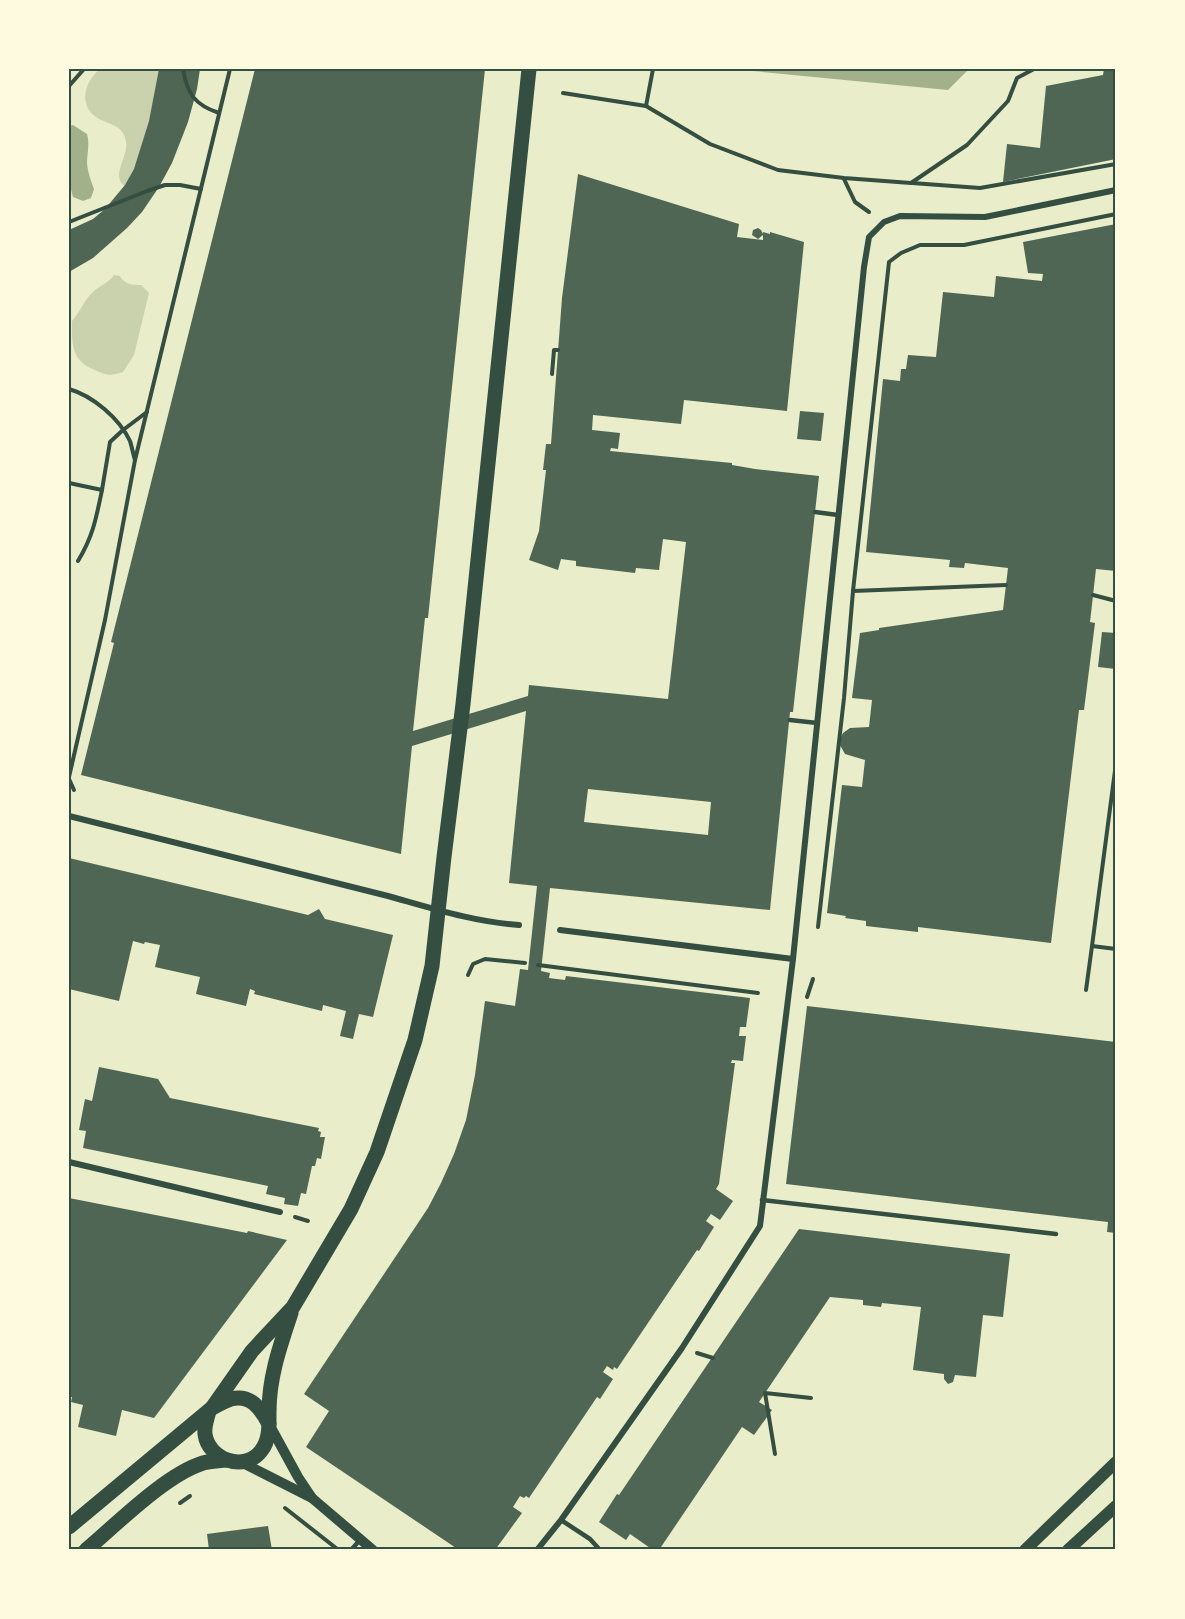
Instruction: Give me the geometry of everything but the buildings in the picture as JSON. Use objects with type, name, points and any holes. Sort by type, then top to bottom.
[{"type":"main road","points":[[86,1550],[175,1477],[203,1463],[252,1459],[261,1452],[268,1437],[269,1392],[275,1361],[293,1307],[351,1209],[377,1152],[415,1040],[432,966],[463,704],[530,69]]},
{"type":"main road","points":[[233,1461],[217,1456],[208,1444],[205,1433],[211,1410],[252,1351],[293,1307]]},
{"type":"main road","points":[[69,1527],[211,1410],[232,1399],[244,1399],[254,1403],[262,1410],[269,1424]]},
{"type":"main road","points":[[1025,1550],[1116,1462]]},
{"type":"main road","points":[[1068,1550],[1116,1506]]},
{"type":"street","points":[[537,1550],[561,1520],[682,1348],[760,1226],[793,959],[864,267],[869,237],[884,222],[900,216],[985,217],[1116,190]]},
{"type":"street","points":[[69,816],[438,910],[492,923],[519,925]]},
{"type":"street","points":[[560,930],[793,959]]},
{"type":"street","points":[[69,1162],[279,1212]]},
{"type":"street","points":[[269,1424],[312,1498],[373,1550]]},
{"type":"street","points":[[233,1461],[312,1498]]},
{"type":"lane","points":[[815,512],[838,515]]},
{"type":"lane","points":[[790,720],[817,723]]},
{"type":"lane","points":[[762,1200],[1056,1234]]},
{"type":"lane","points":[[561,1520],[590,1539],[600,1550]]},
{"type":"lane","points":[[351,1550],[360,1540]]},
{"type":"path","points":[[69,86],[84,69]]},
{"type":"path","points":[[183,69],[184,79],[196,101],[205,108],[219,113]]},
{"type":"path","points":[[74,790],[69,778],[105,620],[135,460],[230,69]]},
{"type":"path","points":[[646,106],[653,69]]},
{"type":"path","points":[[911,183],[967,145],[1008,101],[1017,78],[1034,69]]},
{"type":"path","points":[[563,93],[646,106],[710,144],[778,170],[844,178],[980,188],[1116,164]]},
{"type":"path","points":[[844,178],[855,202],[884,222]]},
{"type":"path","points":[[69,222],[165,186],[180,185],[201,189]]},
{"type":"path","points":[[818,927],[889,262],[920,244],[964,245],[1116,214]]},
{"type":"path","points":[[552,374],[554,349]]},
{"type":"path","points":[[69,389],[92,400],[110,415],[131,443],[135,460]]},
{"type":"path","points":[[78,561],[94,529],[110,442],[147,412]]},
{"type":"path","points":[[69,483],[102,490]]},
{"type":"path","points":[[854,591],[1006,585]]},
{"type":"path","points":[[1093,595],[1116,601]]},
{"type":"path","points":[[1086,990],[1116,763]]},
{"type":"path","points":[[1092,946],[1116,949]]},
{"type":"path","points":[[468,975],[473,964],[485,959],[525,963]]},
{"type":"path","points":[[538,965],[758,993]]},
{"type":"path","points":[[806,1001],[813,980]]},
{"type":"path","points":[[775,1454],[765,1393],[811,1398]]},
{"type":"path","points":[[180,1503],[199,1489]]},
{"type":"path","points":[[284,1507],[339,1550]]},
{"type":"shaded area","points":[[100,69],[166,69],[129,188],[120,180],[119,174],[126,148],[125,136],[119,128],[90,112],[85,99],[87,86]]},
{"type":"shaded area","points":[[732,69],[969,69],[948,90]]},
{"type":"shaded area","points":[[73,125],[87,134],[88,138],[87,164],[94,189],[91,198],[83,201],[73,197],[69,182],[69,126]]},
{"type":"shaded area","points":[[114,275],[120,276],[129,284],[141,285],[149,293],[134,355],[123,372],[109,375],[87,366],[77,357],[73,344],[72,321],[91,294]]}]
